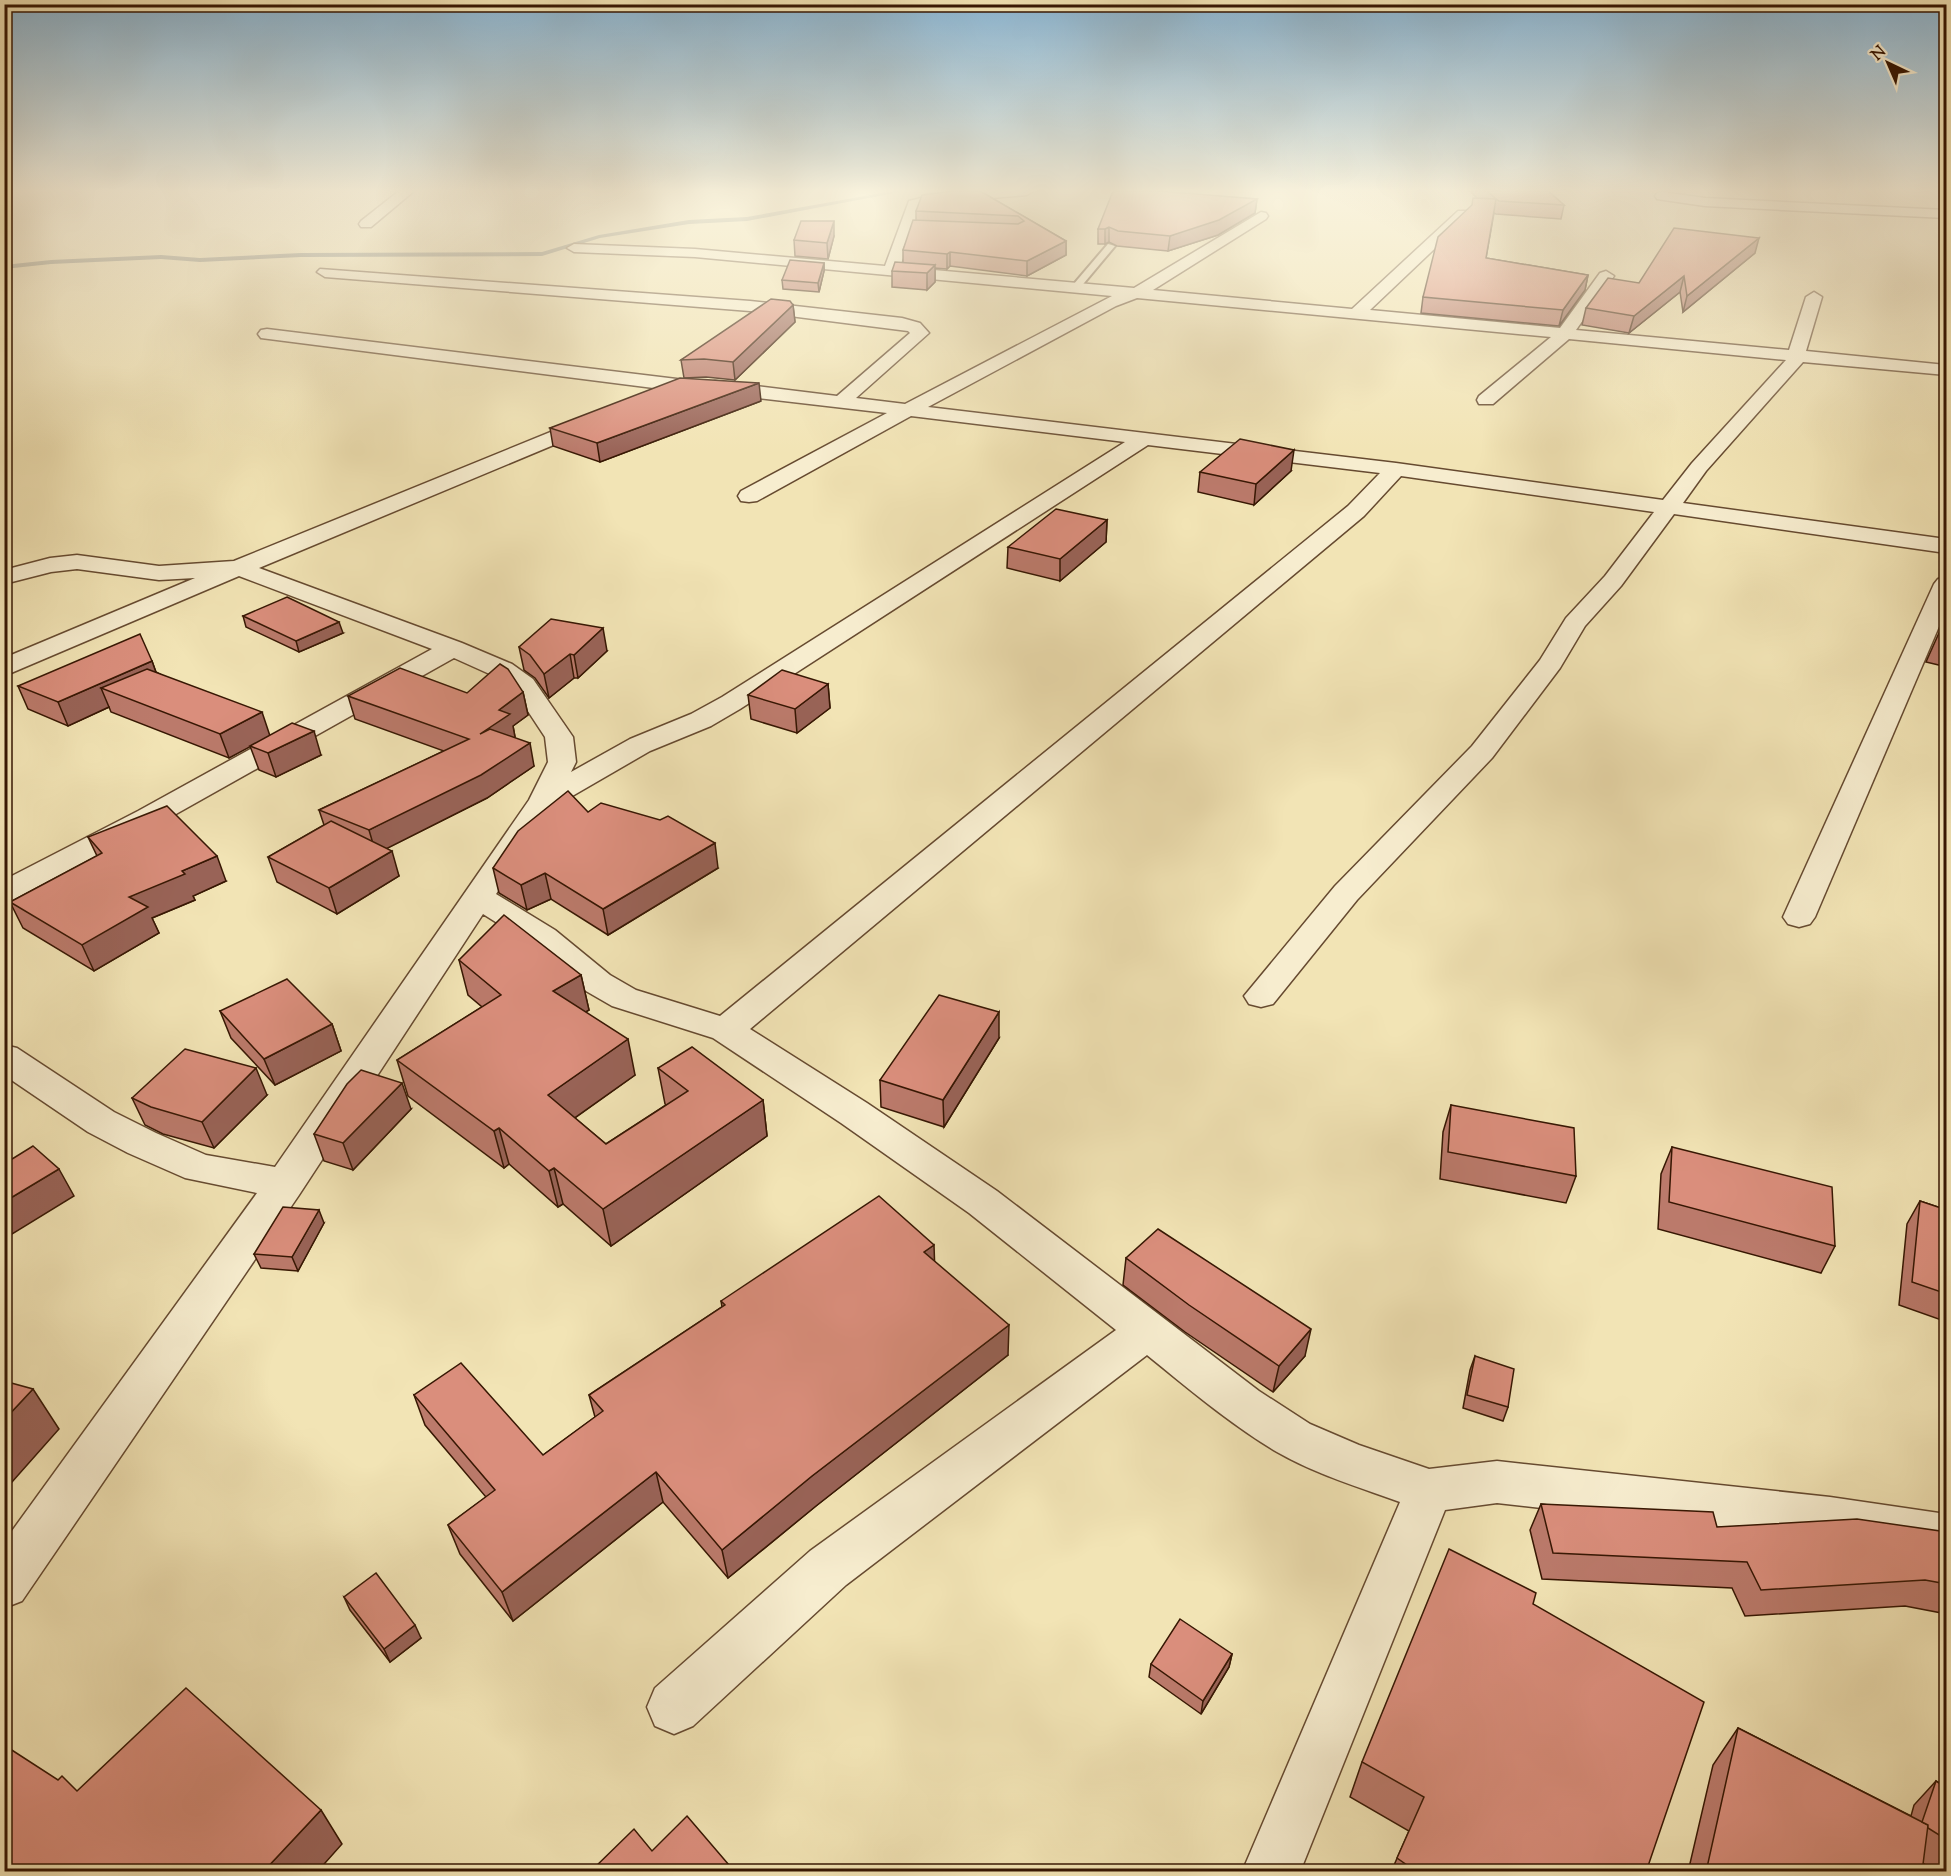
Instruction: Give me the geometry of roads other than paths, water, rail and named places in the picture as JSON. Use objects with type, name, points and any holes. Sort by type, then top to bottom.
[{"type":"street","points":[[407,279],[750,306],[902,323],[914,327],[920,333],[841,402]]},
{"type":"street","points":[[978,279],[1947,370]]},
{"type":"street","points":[[749,496],[907,410],[1067,328],[1125,295],[1137,293],[1160,279]]},
{"type":"street","points":[[1356,314],[1394,279]]},
{"type":"street","points":[[1486,400],[1564,335],[1604,279]]},
{"type":"street","points":[[1261,996],[1346,893],[1482,752],[1551,663],[1575,623],[1612,581],[1699,467],[1794,362],[1814,297]]},
{"type":"street","points":[[267,334],[685,386],[706,386],[1396,469],[1947,546]]},
{"type":"street","points":[[645,399],[666,390],[685,386]]},
{"type":"street","points":[[4,668],[238,568],[614,413]]},
{"type":"street","points":[[544,800],[640,745],[701,720],[732,703],[1145,438]]},
{"type":"street","points":[[726,1030],[1356,511],[1396,469]]},
{"type":"street","points":[[4,577],[50,565],[77,562],[159,573],[238,568],[453,648],[503,670],[524,686],[559,737],[562,762],[544,800],[285,1184],[4,1584]]},
{"type":"street","points":[[1799,917],[1947,584]]},
{"type":"street","points":[[4,893],[149,817],[453,648]]},
{"type":"street","points":[[478,897],[543,937],[598,983],[624,998],[726,1030],[854,1113],[982,1202],[1243,1405],[1294,1438],[1346,1461],[1429,1491],[1497,1482],[1830,1519],[1947,1537]]},
{"type":"street","points":[[4,1057],[101,1122],[142,1143],[199,1168],[285,1184]]},
{"type":"street","points":[[674,1707],[828,1568],[1148,1330]]},
{"type":"street","points":[[1271,1872],[1429,1491]]},
{"type":"lane","points":[[1076,287],[1083,279]]}]
